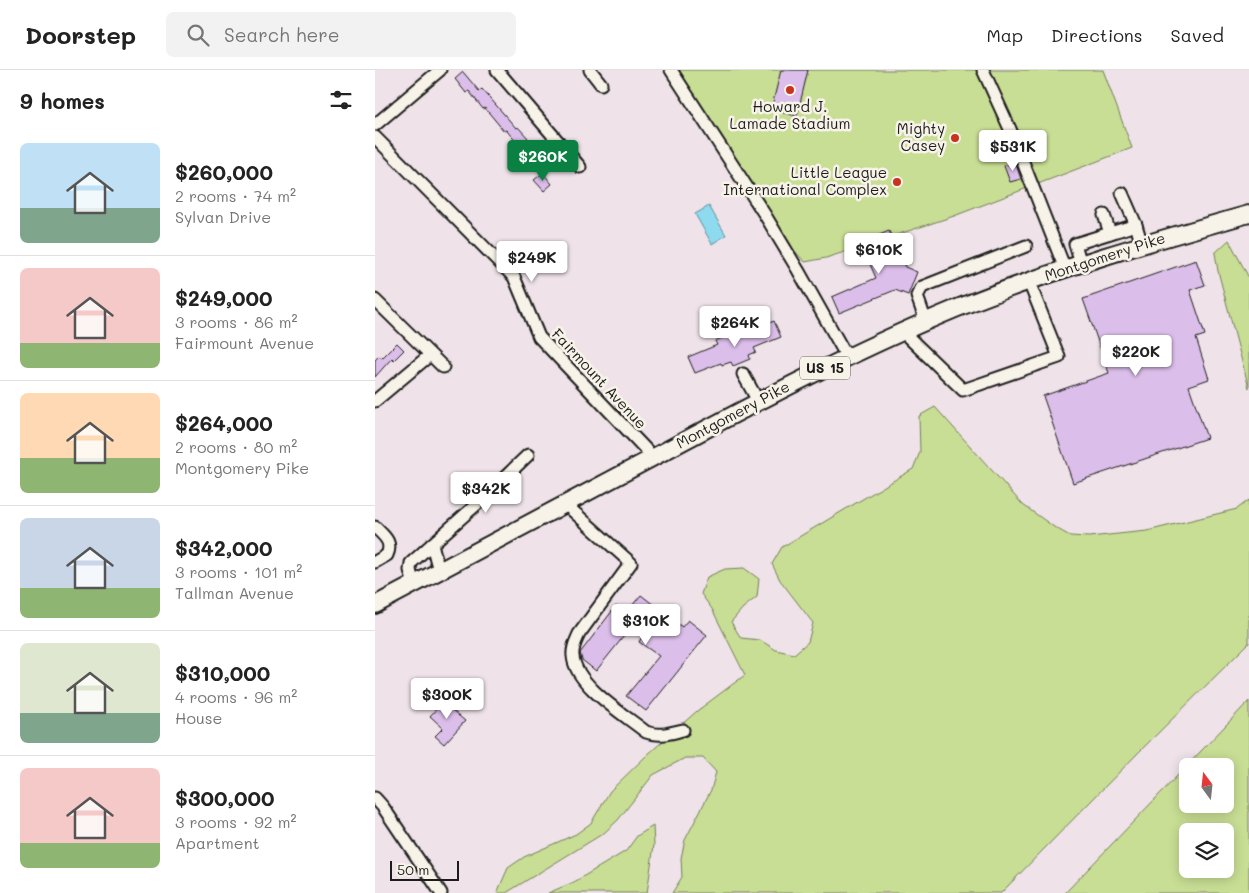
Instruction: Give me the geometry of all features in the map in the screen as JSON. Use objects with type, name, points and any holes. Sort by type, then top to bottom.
[{"type":"highway","name":"Montgomery Pike","points":[[375,605],[758,401],[847,357],[926,322],[1029,282],[1142,245],[1249,214]]},
{"type":"street","points":[[375,125],[440,70]]},
{"type":"street","points":[[497,70],[579,167]]},
{"type":"street","points":[[590,70],[601,84]]},
{"type":"street","points":[[671,70],[765,215],[847,357]]},
{"type":"street","points":[[983,70],[1073,267]]},
{"type":"street","name":"Fairmount Avenue","points":[[375,138],[514,277],[539,337],[653,457]]},
{"type":"street","points":[[1122,193],[1136,225],[1142,245]]},
{"type":"street","points":[[1104,214],[1110,233]]},
{"type":"street","points":[[1073,267],[1075,244],[1136,225]]},
{"type":"street","points":[[926,322],[917,296],[922,286],[1026,246]]},
{"type":"street","points":[[903,332],[963,390],[1059,357],[1029,282]]},
{"type":"street","points":[[375,300],[443,368]]},
{"type":"street","points":[[375,401],[430,355]]},
{"type":"street","points":[[743,374],[758,401]]},
{"type":"street","points":[[413,585],[411,563],[477,505],[528,456]]},
{"type":"street","points":[[565,504],[631,563],[579,634],[573,646],[575,666],[595,691],[646,732],[663,735],[683,730]]},
{"type":"street","points":[[375,528],[390,544],[387,555],[375,562]]},
{"type":"street","points":[[432,544],[439,571]]},
{"type":"street","points":[[375,798],[441,893]]},
{"type":"green space","name":"Little League International Complex","points":[[679,70],[1103,70],[1132,148],[954,216],[826,258],[805,262],[793,249]]},
{"type":"green space","points":[[1229,240],[1249,278],[1249,388],[1215,253]]},
{"type":"green space","points":[[935,407],[1023,505],[1070,536],[1089,537],[1147,531],[1237,509],[1249,500],[1249,643],[1001,893],[672,893],[682,877],[681,858],[685,840],[711,790],[716,772],[703,758],[685,758],[653,775],[618,820],[604,833],[506,893],[497,893],[508,868],[524,857],[576,834],[591,823],[610,791],[646,756],[697,711],[745,675],[712,609],[701,594],[707,577],[725,569],[744,568],[759,579],[757,597],[743,608],[731,622],[741,638],[760,640],[776,650],[794,654],[808,642],[813,623],[780,580],[772,564],[782,547],[913,469],[920,452],[919,416]]},
{"type":"green space","points":[[1249,701],[1249,893],[1065,893],[1179,774],[1179,813],[1234,813],[1234,758],[1194,758]]},
{"type":"green space","points":[[653,826],[654,845],[647,893],[548,893],[574,882],[626,851],[637,836]]},
{"type":"water","points":[[709,206],[726,235],[712,244],[695,214]]},
{"type":"building","name":"Howard J. Lamade Stadium","points":[[781,70],[808,70],[797,116],[771,110]]},
{"type":"building","points":[[463,72],[479,91],[482,89],[516,128],[518,127],[528,138],[519,145],[506,130],[504,131],[485,108],[483,109],[469,91],[466,93],[455,79]]},
{"type":"building","points":[[1015,162],[1021,179],[1010,182],[1004,166]]},
{"type":"building","points":[[543,173],[552,184],[544,191],[534,180]]},
{"type":"building","points":[[889,231],[905,267],[917,272],[908,295],[895,290],[839,313],[832,297],[876,278],[863,248],[879,241],[877,236]]},
{"type":"building","points":[[1196,260],[1205,285],[1190,290],[1205,335],[1196,338],[1209,379],[1189,386],[1207,438],[1073,483],[1043,396],[1109,373],[1083,299]]},
{"type":"building","points":[[774,321],[781,337],[754,348],[756,352],[749,355],[750,359],[733,366],[731,362],[722,365],[721,363],[695,373],[688,357],[717,345],[715,341],[746,328],[748,332]]},
{"type":"building","points":[[397,343],[404,350],[394,360],[392,358],[375,377],[375,360],[379,356],[382,358]]},
{"type":"building","points":[[641,595],[682,627],[688,620],[707,635],[646,711],[626,696],[659,656],[639,642],[643,635],[632,626],[596,671],[582,660],[580,653],[616,606],[625,614]]},
{"type":"building","points":[[447,697],[456,706],[452,710],[465,721],[444,744],[435,736],[443,728],[430,716]]},
{"type":"place","name":"Howard J. Lamade Stadium","points":[[790,90]]},
{"type":"place","name":"Mighty Casey","points":[[955,138]]},
{"type":"place","name":"Little League International Complex","points":[[897,182]]}]
